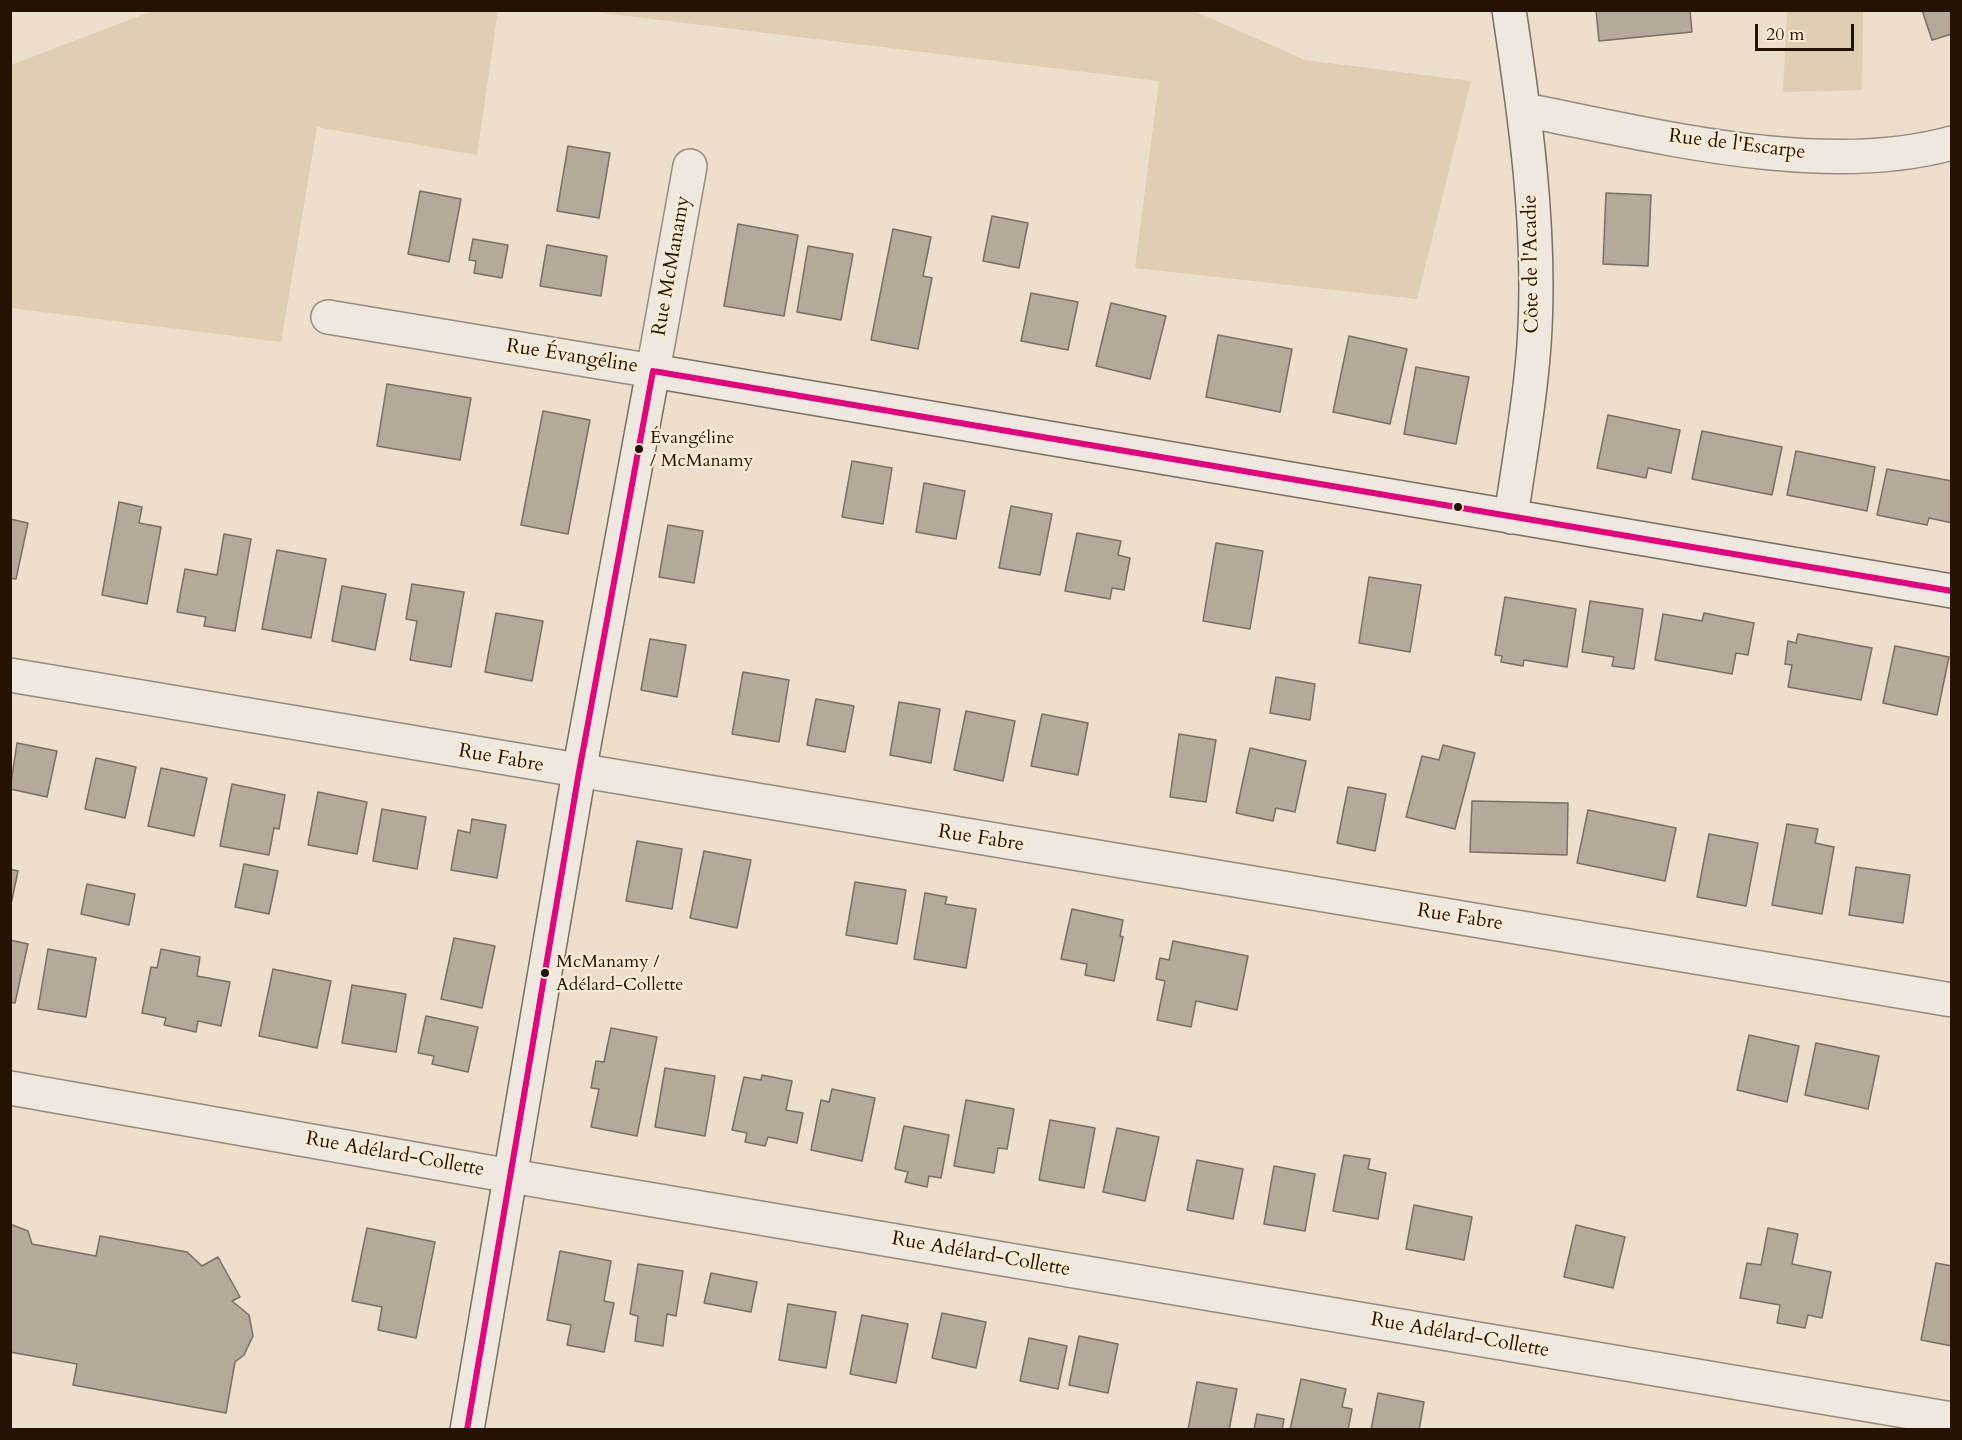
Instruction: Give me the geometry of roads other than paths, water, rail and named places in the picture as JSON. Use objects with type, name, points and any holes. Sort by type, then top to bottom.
[{"type":"street","name":"Côte de l'Acadie","points":[[1509,10],[1524,110],[1536,246],[1535,328],[1510,517]]},
{"type":"street","name":"Rue de l'Escarpe","points":[[1524,110],[1714,147],[1808,155],[1878,157],[1925,151],[1952,143]]},
{"type":"street","name":"Rue McManamy","points":[[467,1430],[579,772],[690,166]]},
{"type":"street","name":"Rue Évangéline","points":[[328,317],[1952,591]]},
{"type":"street","name":"Rue Fabre","points":[[10,675],[1952,1000]]},
{"type":"street","name":"Rue Adélard-Collette","points":[[10,1088],[511,1176],[1952,1419]]},
{"type":"place","name":"Évangéline / McManamy","points":[[639,449]]},
{"type":"place","name":"McManamy / Adélard-Collette","points":[[545,973]]}]
